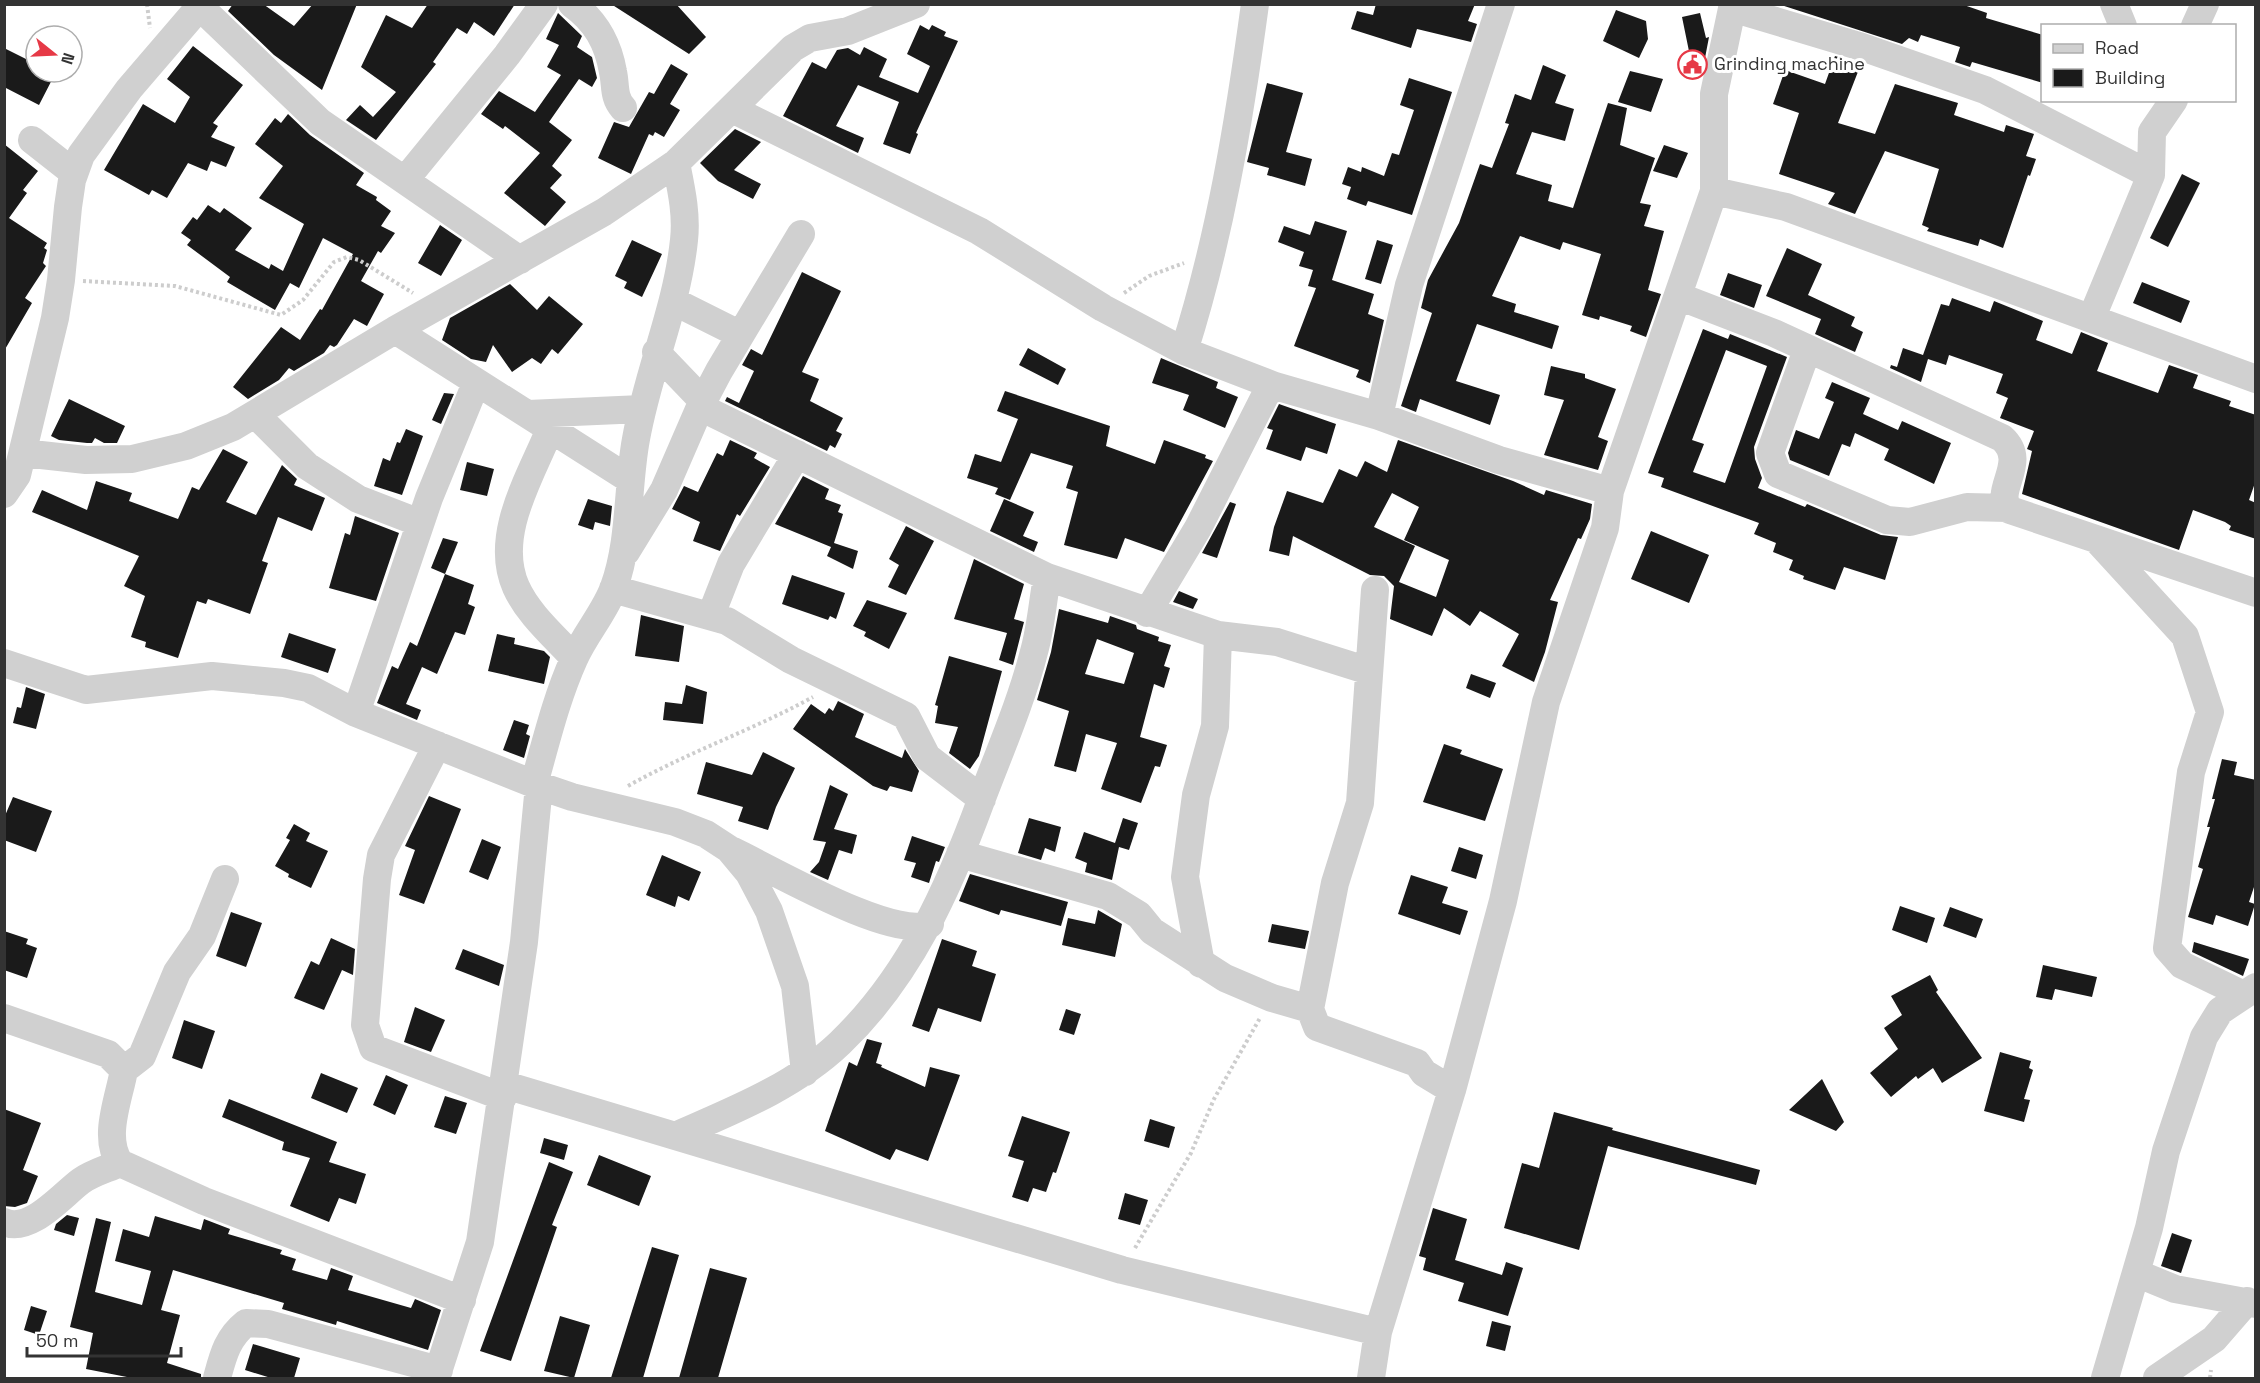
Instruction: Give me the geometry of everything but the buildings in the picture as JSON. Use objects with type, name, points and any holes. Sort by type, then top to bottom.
[{"type":"street","points":[[405,180],[507,56],[544,4]]},
{"type":"street","points":[[572,4],[588,15],[602,35],[614,72],[617,102],[622,108]]},
{"type":"street","points":[[1185,351],[1214,248],[1242,98],[1255,4]]},
{"type":"street","points":[[1379,416],[1409,285],[1502,4]]},
{"type":"street","points":[[2114,4],[2122,24]]},
{"type":"street","points":[[2196,24],[2205,4]]},
{"type":"street","points":[[4,495],[17,475],[23,453],[62,280],[68,207],[81,155],[129,89],[201,6],[320,122],[520,260]]},
{"type":"street","points":[[1371,1378],[1378,1332],[1452,1090],[1503,901],[1546,702],[1605,528],[1610,491],[1714,191],[1714,94],[1733,6],[1862,47],[1985,90],[2151,175]]},
{"type":"street","points":[[23,453],[86,460],[132,459],[186,446],[233,427],[395,330],[604,212],[676,163],[793,48],[810,38],[848,31],[903,7]]},
{"type":"street","points":[[2091,317],[2151,175],[2152,132],[2147,102]]},
{"type":"street","points":[[2152,132],[2173,102]]},
{"type":"street","points":[[732,109],[979,231],[1103,308],[1185,351],[1275,386],[1379,416],[1499,460],[1610,491]]},
{"type":"street","points":[[32,140],[75,173]]},
{"type":"street","points":[[217,1378],[225,1348],[236,1331],[246,1323],[268,1324],[437,1374],[480,1242],[504,1091],[524,942],[536,785],[558,702],[574,658],[614,590],[622,559],[629,479],[642,409],[656,352],[673,301],[684,239],[683,195],[676,163]]},
{"type":"street","points":[[1714,191],[1786,207],[2256,379]]},
{"type":"street","points":[[622,559],[664,490],[701,404],[739,334],[801,234]]},
{"type":"street","points":[[1678,297],[1774,333],[2002,438],[2009,444],[2014,455],[2005,497],[2008,508]]},
{"type":"street","points":[[673,301],[739,334]]},
{"type":"street","points":[[395,330],[629,479]]},
{"type":"street","points":[[1807,350],[1770,453],[1778,474],[1887,520],[1910,522],[1967,507],[2008,508],[2256,592]]},
{"type":"street","points":[[656,352],[701,404],[1047,577],[1147,613],[1218,635],[1277,642],[1369,671]]},
{"type":"street","points":[[356,713],[420,524],[476,383]]},
{"type":"street","points":[[1147,613],[1198,528],[1266,394],[1275,386]]},
{"type":"street","points":[[539,422],[642,409]]},
{"type":"street","points":[[255,414],[315,472],[358,499],[420,524]]},
{"type":"street","points":[[539,422],[508,544],[509,562],[516,587],[537,619],[574,658]]},
{"type":"street","points":[[711,615],[731,564],[797,454]]},
{"type":"street","points":[[2095,538],[2185,636],[2210,712],[2191,772],[2167,948],[2182,965],[2252,990]]},
{"type":"street","points":[[675,1136],[727,1113],[805,1072],[840,1043],[885,991],[930,924],[1015,714],[1036,647],[1047,577]]},
{"type":"street","points":[[614,590],[711,615],[742,628],[781,654],[906,716],[927,757],[982,799]]},
{"type":"street","points":[[1375,590],[1360,803],[1335,883],[1310,1009],[1317,1027],[1417,1063],[1424,1073],[1452,1090]]},
{"type":"street","points":[[1201,963],[1185,877],[1196,795],[1215,726],[1218,635]]},
{"type":"street","points":[[4,663],[86,690],[212,676],[284,683],[308,688],[356,713],[536,785],[598,804],[675,822],[706,834],[729,849],[848,909],[914,928],[930,924]]},
{"type":"street","points":[[437,745],[381,855],[365,1024],[373,1048],[504,1091],[675,1136],[1122,1270],[1378,1332]]},
{"type":"street","points":[[729,849],[749,873],[769,911],[795,986],[805,1072]]},
{"type":"street","points":[[960,854],[1108,896],[1139,915],[1152,931],[1225,978],[1272,998],[1310,1009]]},
{"type":"street","points":[[225,879],[201,936],[177,972],[142,1056],[124,1070],[109,1134],[114,1155],[120,1163],[204,1200],[462,1300]]},
{"type":"street","points":[[2105,1378],[2136,1273],[2166,1151],[2204,1037],[2220,1011],[2252,990]]},
{"type":"street","points":[[4,1018],[108,1054],[124,1070]]},
{"type":"street","points":[[4,1222],[11,1225],[26,1222],[52,1207],[82,1180],[120,1163]]},
{"type":"street","points":[[2136,1273],[2175,1289],[2252,1300]]},
{"type":"street","points":[[2157,1378],[2214,1339],[2252,1300]]},
{"type":"path","points":[[1103,308],[1145,279],[1214,248]]},
{"type":"path","points":[[62,280],[175,286],[282,315],[303,300],[334,262],[347,257],[359,260],[391,278],[435,308]]},
{"type":"path","points":[[598,804],[699,749],[771,720],[819,694],[842,685]]},
{"type":"path","points":[[1122,1270],[1191,1153],[1214,1099],[1272,998]]},
{"type":"place","name":"Grinding machine","points":[[1693,64]]}]
